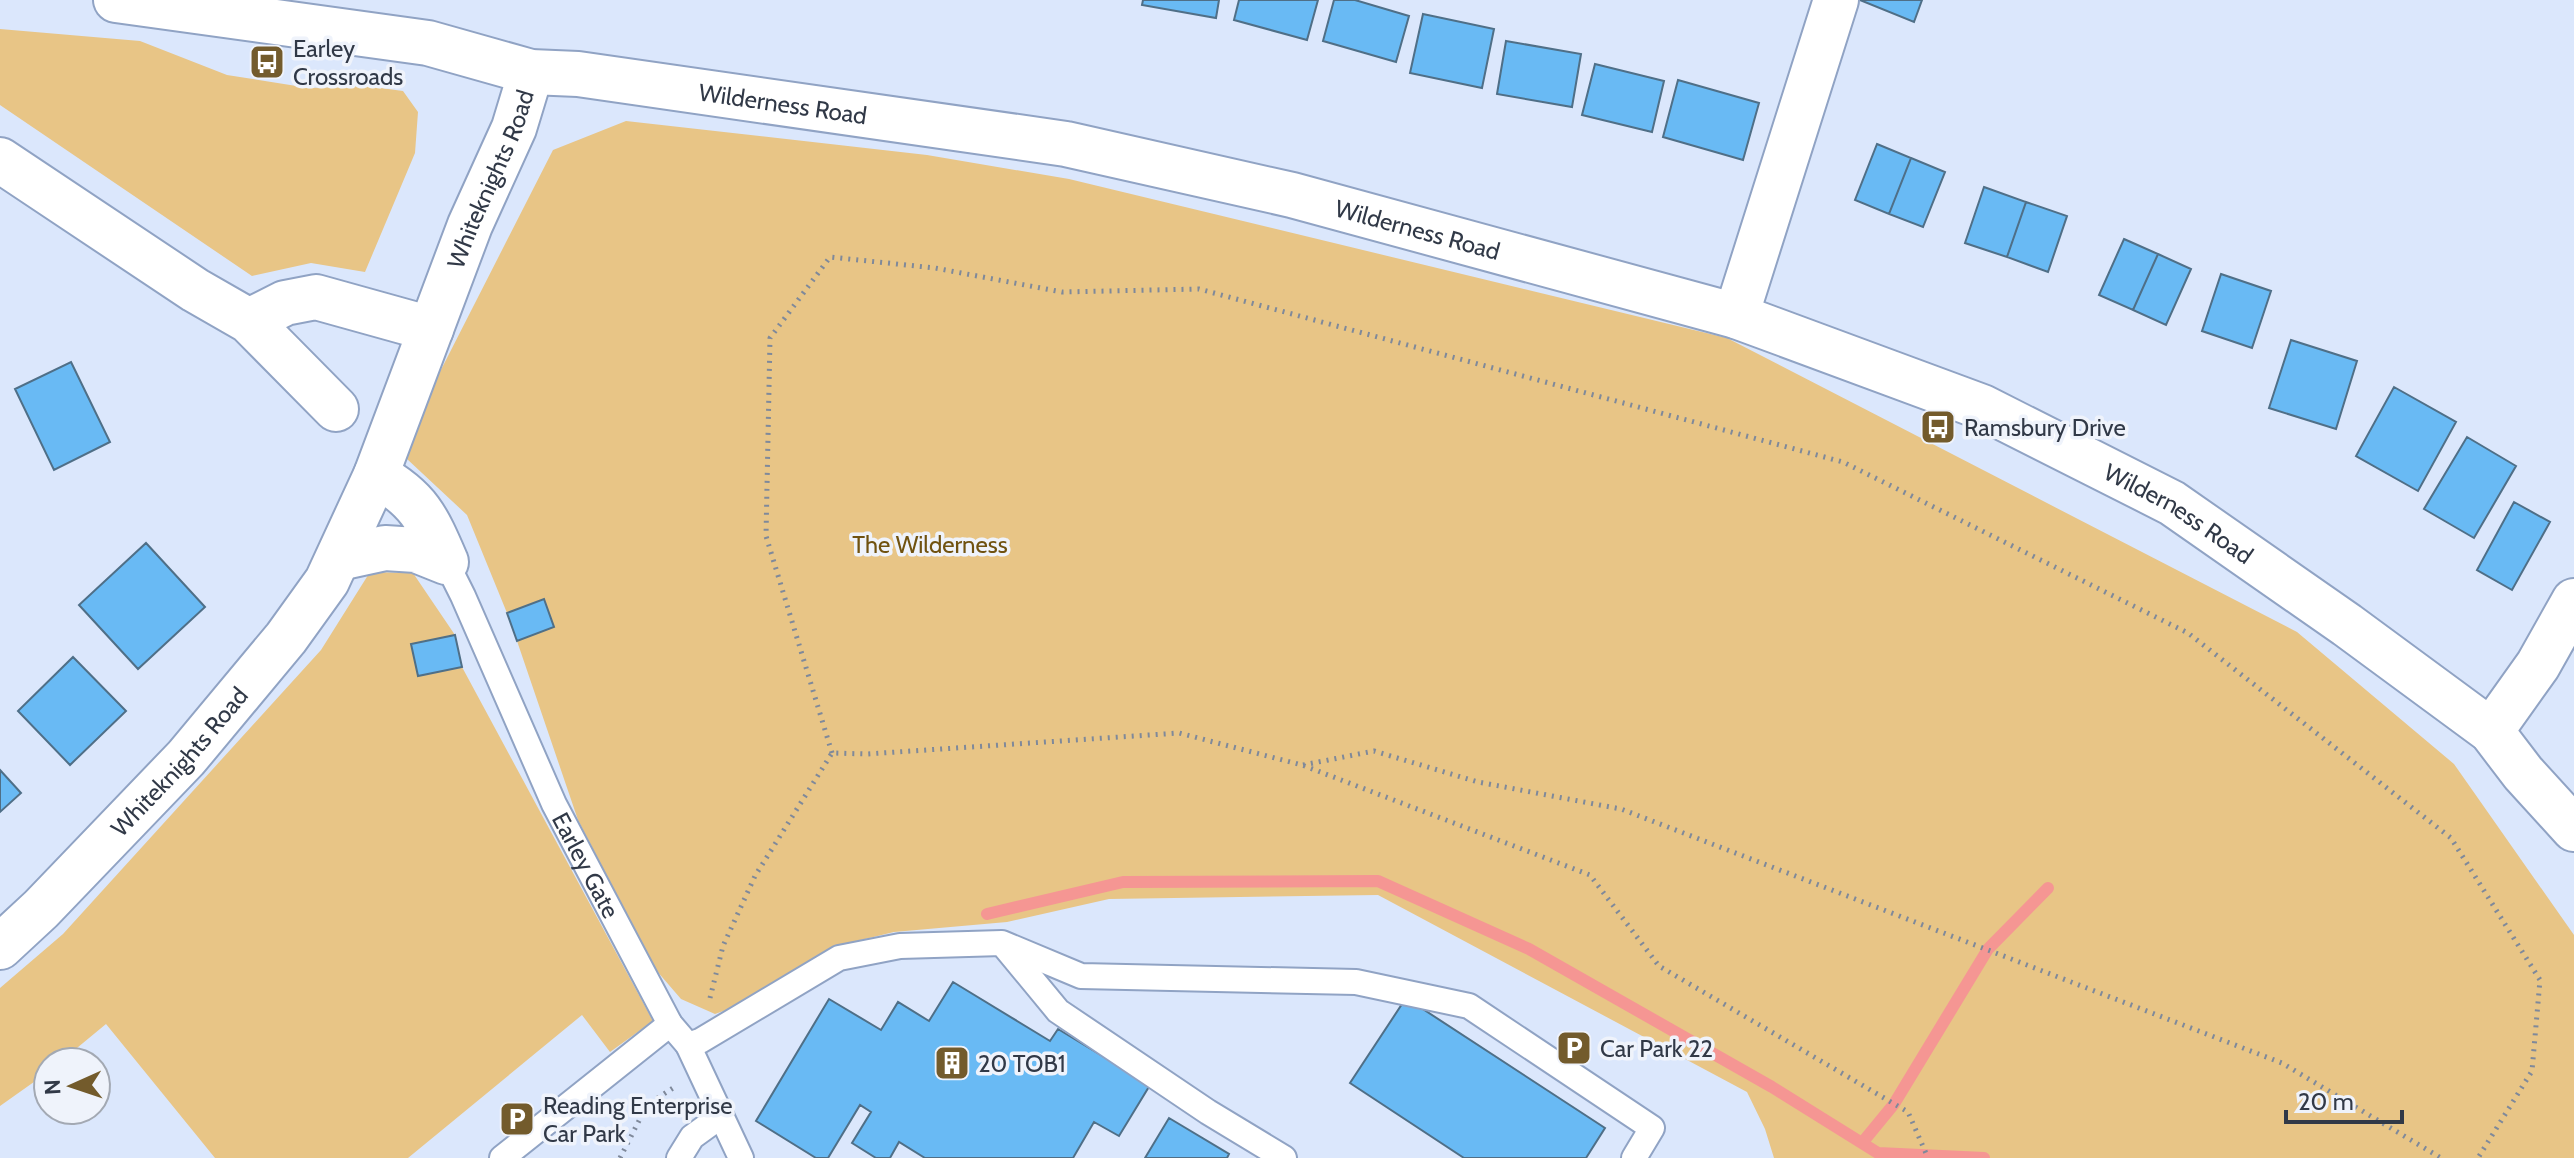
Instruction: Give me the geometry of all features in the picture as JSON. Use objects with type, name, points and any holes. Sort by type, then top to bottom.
[{"type":"main road","name":"Wilderness Road","points":[[116,0],[428,43],[531,72],[578,74],[1066,144],[1292,195],[1736,316],[1982,407],[2172,503],[2347,625],[2491,731],[2523,773],[2574,829]]},
{"type":"main road","points":[[1736,316],[1836,0]]},
{"type":"main road","name":"Whiteknights Road","points":[[0,947],[41,909],[186,758],[286,638],[327,581],[376,475],[470,225],[514,128],[531,72]]},
{"type":"main road","points":[[0,160],[195,290],[249,321],[336,409]]},
{"type":"main road","points":[[249,321],[285,303],[316,297],[431,329]]},
{"type":"main road","points":[[376,475],[399,488],[427,518],[446,562]]},
{"type":"main road","points":[[339,558],[385,548],[416,550],[446,562]]},
{"type":"main road","points":[[2491,731],[2538,665],[2574,601]]},
{"type":"lane","name":"Earley Gate","points":[[446,562],[554,804],[670,1024],[695,1051],[741,1158]]},
{"type":"lane","points":[[695,1051],[839,958],[900,946],[1002,943],[1081,976],[1356,982],[1469,1006],[1652,1128],[1634,1158]]},
{"type":"lane","points":[[1002,943],[1058,1011],[1208,1112],[1284,1158]]},
{"type":"lane","points":[[502,1158],[670,1024]]},
{"type":"lane","points":[[679,1158],[692,1137],[721,1116]]},
{"type":"path","points":[[620,1158],[647,1105],[675,1087],[695,1051],[723,946],[748,890],[832,753],[766,536],[770,338],[830,257],[935,268],[1062,292],[1199,289],[1843,462],[2188,633],[2451,838],[2540,980],[2532,1071],[2478,1158]]},
{"type":"path","points":[[832,753],[867,754],[1179,733],[1302,765],[1590,875],[1659,966],[1908,1112],[1928,1158]]},
{"type":"path","points":[[1302,765],[1374,751],[1478,782],[1621,809],[2282,1063],[2441,1158]]},
{"type":"green space","points":[[0,29],[140,41],[227,75],[309,88],[366,86],[403,91],[418,112],[415,153],[365,272],[311,263],[252,276],[0,105]]},
{"type":"green space","name":"The Wilderness","points":[[626,121],[927,155],[1069,179],[1727,338],[2297,632],[2454,764],[2574,935],[2574,1158],[1774,1158],[1765,1129],[1747,1092],[1378,895],[1109,899],[1007,922],[894,932],[832,947],[729,1009],[715,1014],[681,999],[656,970],[578,820],[517,641],[554,627],[544,600],[507,613],[467,515],[407,459],[421,409],[553,150]]},
{"type":"green space","points":[[370,572],[413,573],[455,635],[411,644],[418,676],[462,667],[653,1021],[610,1052],[582,1015],[408,1158],[215,1158],[106,1024],[79,1046],[32,1046],[32,1083],[0,1106],[0,988],[63,934],[321,650]]},
{"type":"building","points":[[1143,0],[1219,0],[1216,18],[1142,5]]},
{"type":"building","points":[[1239,0],[1318,0],[1307,40],[1234,20]]},
{"type":"building","points":[[1334,0],[1355,0],[1409,16],[1396,62],[1323,41]]},
{"type":"building","points":[[1860,0],[1922,0],[1914,22]]},
{"type":"building","points":[[1423,14],[1494,29],[1482,88],[1410,73]]},
{"type":"building","points":[[1506,41],[1581,54],[1572,107],[1497,94]]},
{"type":"building","points":[[1595,64],[1664,81],[1652,132],[1582,115]]},
{"type":"building","points":[[1678,80],[1759,103],[1743,160],[1663,137]]},
{"type":"building","points":[[1877,144],[1911,158],[1889,214],[1855,200]]},
{"type":"building","points":[[1911,158],[1945,172],[1923,227],[1889,214]]},
{"type":"building","points":[[1984,187],[2026,202],[2007,257],[1965,243]]},
{"type":"building","points":[[2026,202],[2067,216],[2048,272],[2007,257]]},
{"type":"building","points":[[2124,239],[2158,254],[2133,310],[2099,295]]},
{"type":"building","points":[[2158,254],[2191,269],[2166,325],[2133,310]]},
{"type":"building","points":[[2221,274],[2271,291],[2252,348],[2202,331]]},
{"type":"building","points":[[2291,340],[2357,361],[2336,429],[2269,408]]},
{"type":"building","points":[[71,362],[110,442],[54,470],[15,389]]},
{"type":"building","points":[[2394,387],[2456,422],[2418,491],[2356,456]]},
{"type":"building","points":[[2467,437],[2516,466],[2474,538],[2424,509]]},
{"type":"building","points":[[2514,502],[2550,522],[2512,590],[2477,570]]},
{"type":"building","points":[[146,543],[205,607],[138,669],[79,605]]},
{"type":"building","points":[[544,599],[554,627],[517,641],[507,613]]},
{"type":"building","points":[[455,635],[462,667],[418,676],[411,644]]},
{"type":"building","points":[[73,657],[126,711],[70,765],[18,711]]},
{"type":"building","points":[[0,770],[21,793],[0,812]]},
{"type":"building","name":"20 TOB1","points":[[953,982],[1050,1041],[1058,1029],[1150,1085],[1119,1136],[1094,1122],[1073,1158],[925,1158],[899,1142],[890,1158],[876,1158],[852,1143],[871,1112],[860,1105],[828,1158],[816,1158],[756,1121],[829,999],[881,1030],[898,1002],[929,1021]]},
{"type":"building","points":[[1406,998],[1605,1128],[1586,1158],[1464,1158],[1350,1083]]},
{"type":"building","points":[[1169,1118],[1229,1154],[1227,1158],[1145,1158]]},
{"type":"waterway","points":[[987,914],[1123,882],[1378,881],[1529,949],[1772,1087],[1878,1153],[1984,1158]]},
{"type":"waterway","points":[[1862,1143],[1894,1104],[1988,949],[2048,888]]},
{"type":"place","name":"Earley Crossroads","points":[[267,62]]},
{"type":"place","name":"Ramsbury Drive","points":[[1938,427]]},
{"type":"place","name":"Car Park 22","points":[[1574,1048]]},
{"type":"place","name":"20 TOB1","points":[[952,1063]]},
{"type":"place","name":"Reading Enterprise Car Park","points":[[517,1119]]}]
